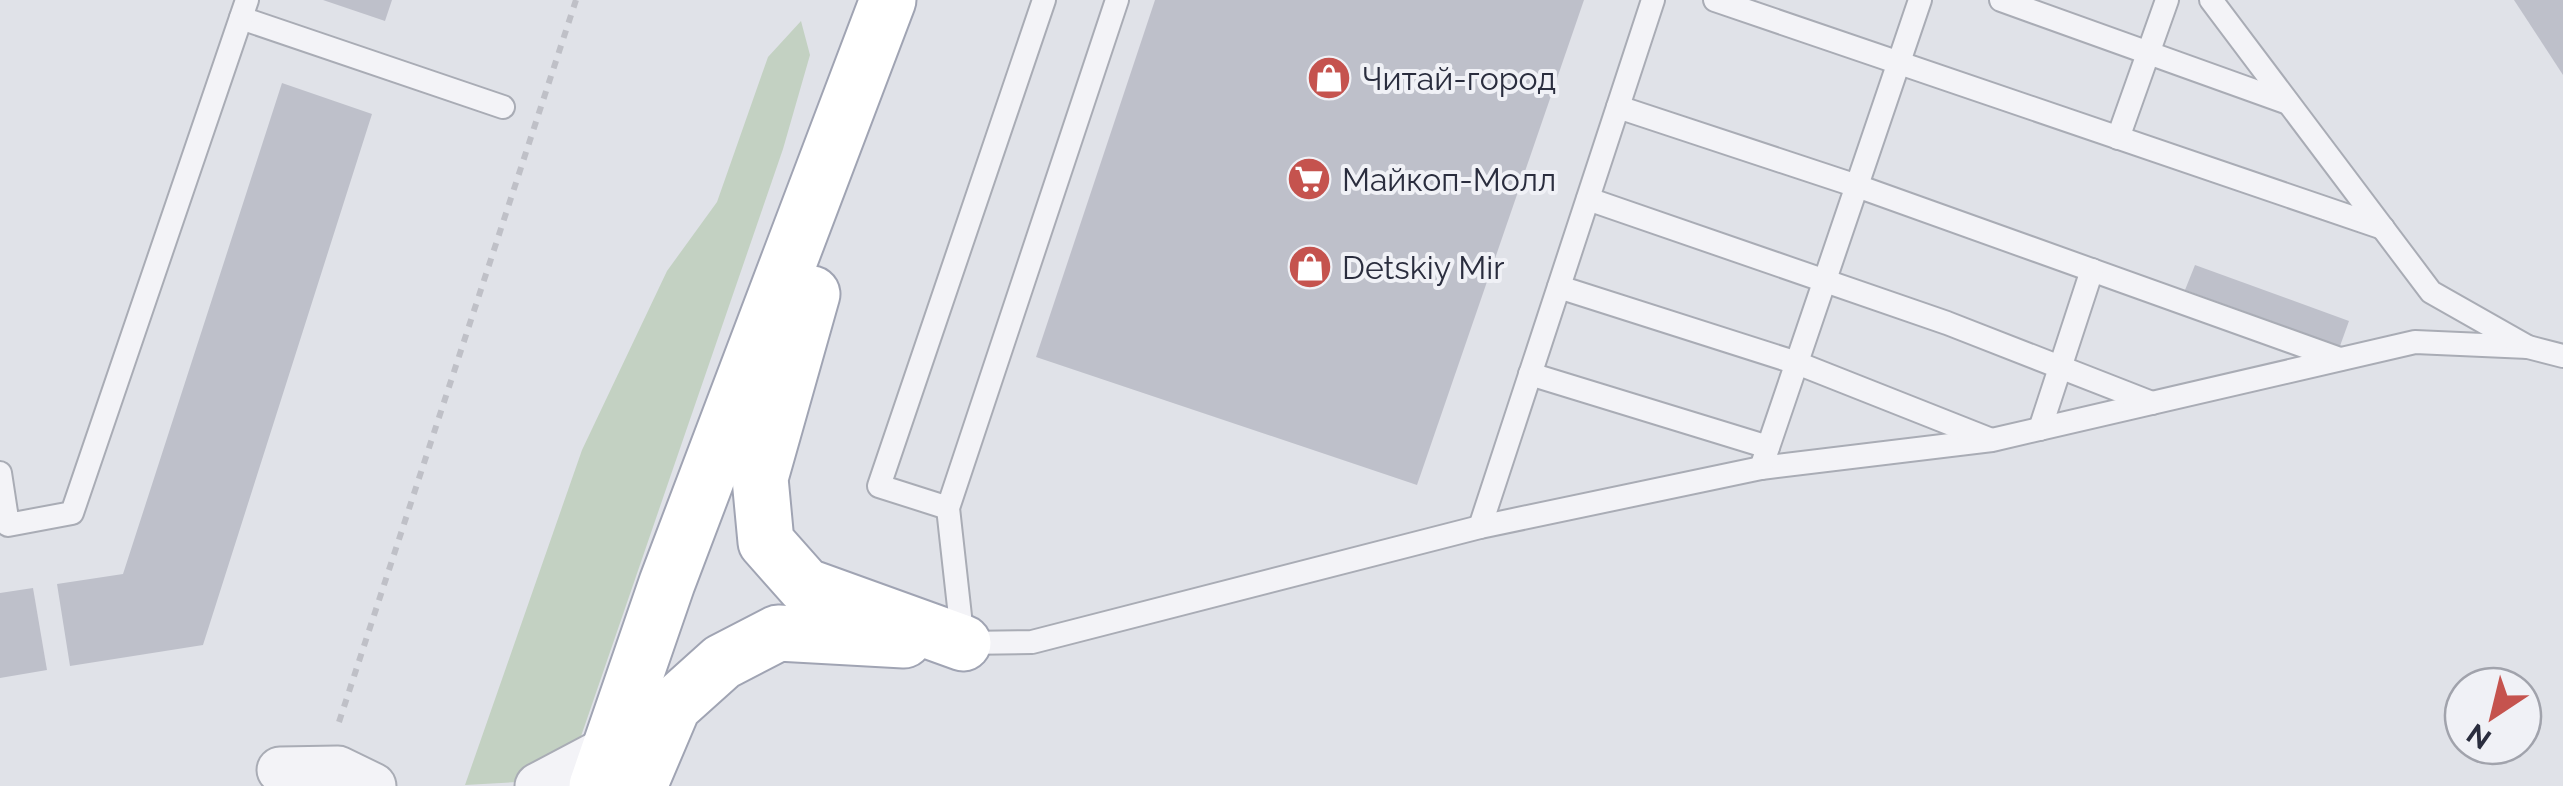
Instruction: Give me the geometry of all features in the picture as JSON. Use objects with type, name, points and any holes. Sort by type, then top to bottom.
[{"type":"main road","points":[[615,773],[667,583],[864,73],[888,0]]},
{"type":"main road","points":[[864,73],[838,204],[760,478],[766,542],[806,586],[962,644]]},
{"type":"main road","points":[[615,773],[673,706],[722,662],[778,634],[962,644]]},
{"type":"street","points":[[280,770],[338,768],[374,786]]},
{"type":"street","points":[[538,786],[615,773]]},
{"type":"lane","points":[[948,508],[879,486],[1044,0]]},
{"type":"lane","points":[[1117,0],[948,508],[962,644],[1032,642],[1765,457],[1992,440],[2415,342],[2528,346]]},
{"type":"lane","points":[[1480,528],[1652,0]]},
{"type":"lane","points":[[1714,0],[2383,228]]},
{"type":"lane","points":[[1765,457],[1920,0]]},
{"type":"lane","points":[[2001,0],[2288,103]]},
{"type":"lane","points":[[2118,138],[2167,0]]},
{"type":"lane","points":[[2211,0],[2431,292],[2528,346],[2563,356]]},
{"type":"lane","points":[[0,473],[8,526],[72,513],[244,9],[503,107]]},
{"type":"lane","points":[[1618,107],[1856,186],[2340,360]]},
{"type":"lane","points":[[1588,199],[1825,280],[2152,403]]},
{"type":"lane","points":[[2040,429],[2092,270]]},
{"type":"lane","points":[[1558,286],[1797,363],[1992,440]]},
{"type":"lane","points":[[1530,374],[1765,457]]},
{"type":"path","points":[[339,722],[576,0]]},
{"type":"green space","points":[[801,21],[810,55],[783,149],[578,745],[517,782],[465,785],[582,450],[667,271],[717,202],[768,57]]},
{"type":"building","points":[[323,0],[392,0],[385,21]]},
{"type":"building","name":"Майкоп-Молл","points":[[1155,0],[1584,0],[1417,485],[1036,357]]},
{"type":"building","points":[[2514,0],[2563,0],[2563,75]]},
{"type":"building","points":[[282,83],[372,114],[203,645],[70,666],[57,584],[123,574]]},
{"type":"building","points":[[2195,265],[2349,321],[2340,346],[2185,290]]},
{"type":"building","points":[[33,588],[47,670],[0,678],[0,593]]},
{"type":"place","name":"Читай-город","points":[[1329,78]]},
{"type":"place","name":"Майкоп-Молл","points":[[1309,179]]},
{"type":"place","name":"Detskiy Mir","points":[[1310,267]]}]
